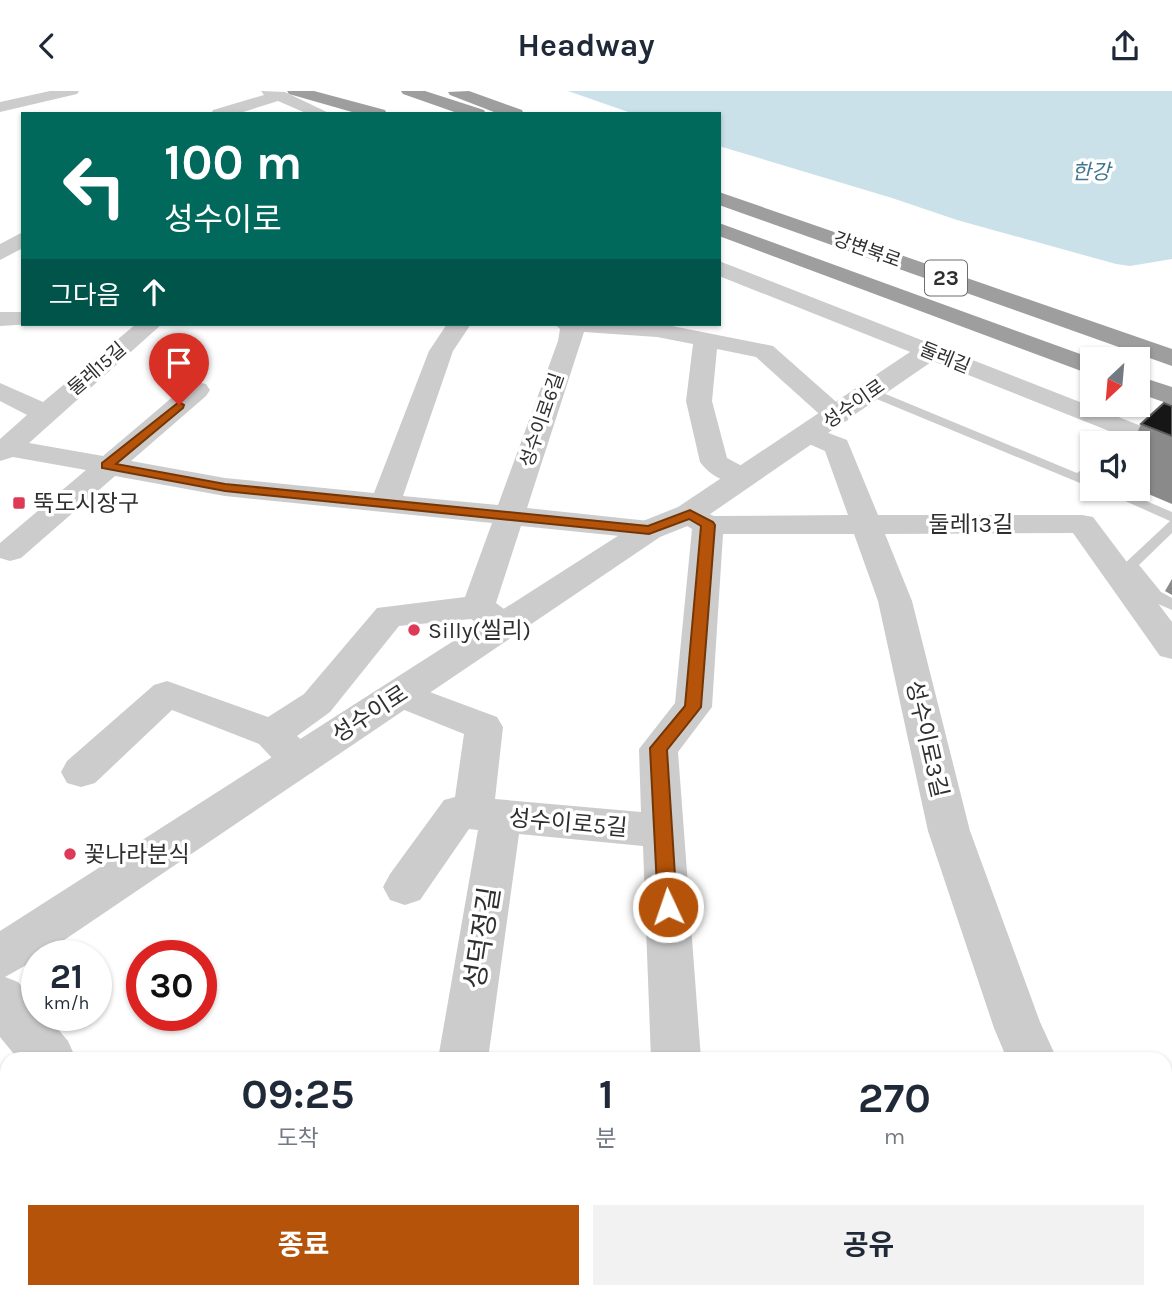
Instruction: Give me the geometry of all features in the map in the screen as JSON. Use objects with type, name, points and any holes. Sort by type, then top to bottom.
[{"type":"highway","points":[[338,91],[387,112]]},
{"type":"highway","points":[[409,91],[472,112]]},
{"type":"highway","points":[[452,91],[510,112]]},
{"type":"highway","points":[[281,92],[387,112]]},
{"type":"highway","name":"강변북로","points":[[721,199],[1172,358]]},
{"type":"highway","name":"강변북로","points":[[721,230],[1080,363]]},
{"type":"highway","points":[[1150,389],[1172,397]]},
{"type":"street","points":[[0,107],[71,91]]},
{"type":"street","points":[[225,112],[281,92],[319,112]]},
{"type":"street","points":[[0,254],[21,239]]},
{"type":"street","name":"둘레길","points":[[721,269],[1172,448]]},
{"type":"street","points":[[0,319],[21,319]]},
{"type":"street","name":"둘레15길","points":[[3,450],[148,326]]},
{"type":"street","points":[[385,503],[441,351],[458,326]]},
{"type":"street","name":"성수이로6길","points":[[491,616],[509,515],[570,341],[570,326]]},
{"type":"street","name":"성수이로3길","points":[[615,326],[660,327],[764,351],[837,446],[895,601],[950,831],[1018,1028],[1029,1052]]},
{"type":"street","points":[[706,338],[699,401],[714,461],[743,478]]},
{"type":"street","name":"성수이로","points":[[0,957],[400,694],[491,616],[649,530],[699,519],[743,478],[928,352]]},
{"type":"street","points":[[10,551],[197,390]]},
{"type":"street","points":[[0,391],[45,414]]},
{"type":"street","points":[[3,450],[225,487],[649,530]]},
{"type":"street","name":"둘레13길","points":[[699,519],[867,524],[1082,524],[1172,647]]},
{"type":"street","name":"성수이로5길","points":[[676,1052],[658,748],[693,707],[699,519]]},
{"type":"street","points":[[272,734],[317,703],[389,616],[491,616]]},
{"type":"street","points":[[81,772],[167,694],[272,734],[299,761]]},
{"type":"street","points":[[400,694],[484,727],[487,815],[458,812],[405,887]]},
{"type":"street","name":"성수이로5길","points":[[487,815],[663,831]]},
{"type":"street","name":"성덕정길","points":[[464,1052],[487,815]]},
{"type":"street","points":[[0,998],[44,1052]]},
{"type":"lane","points":[[871,392],[1080,479]]},
{"type":"lane","points":[[1150,451],[1172,459]]},
{"type":"lane","points":[[1134,501],[1172,517]]},
{"type":"lane","points":[[1172,525],[1131,565],[1155,596],[1172,605]]},
{"type":"water","name":"한강","points":[[568,91],[1172,91],[1172,259],[1130,266],[1116,264],[957,220],[721,147],[721,112],[628,112]]},
{"type":"building","points":[[1164,403],[1172,406],[1172,436],[1141,424]]},
{"type":"place","name":"뚝도시장구","points":[[19,503]]},
{"type":"place","name":"Silly(씰리)","points":[[414,630]]},
{"type":"place","name":"꽃나라분식","points":[[70,854]]},
{"type":"route","points":[[179,405],[107,466],[225,487],[649,530],[690,514],[708,525],[693,707],[658,748],[668,907]]}]
